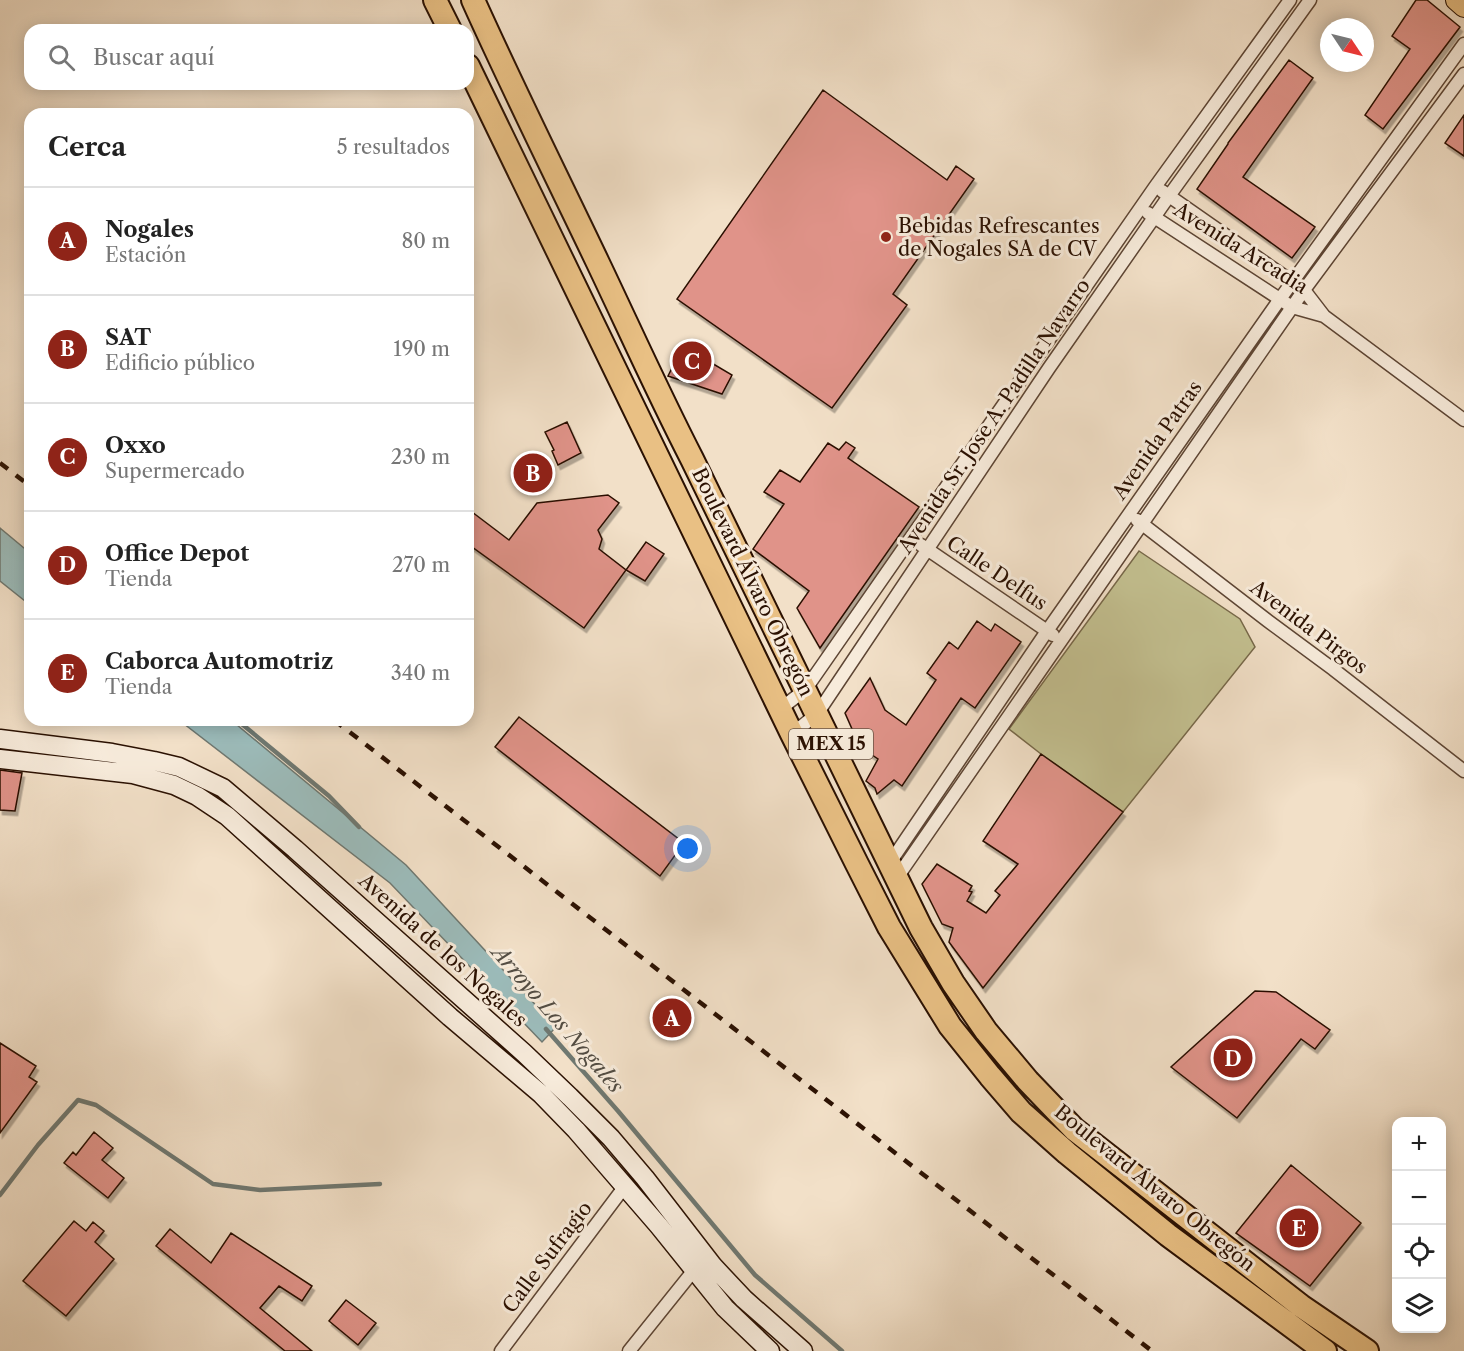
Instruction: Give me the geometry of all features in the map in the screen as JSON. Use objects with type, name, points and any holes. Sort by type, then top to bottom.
[{"type":"highway","points":[[435,0],[447,24]]},
{"type":"highway","name":"Boulevard Álvaro Obregón","points":[[473,0],[669,414],[921,928],[953,983],[986,1031],[1028,1082],[1067,1121],[1301,1305],[1367,1351]]},
{"type":"highway","name":"Boulevard Álvaro Obregón","points":[[474,78],[792,734],[889,927],[950,1026],[1021,1112],[1067,1154],[1168,1235],[1325,1351]]},
{"type":"highway","points":[[629,398],[657,433],[692,459],[689,488],[696,535]]},
{"type":"main road","points":[[1456,0],[1464,7]]},
{"type":"main road","name":"Avenida de los Nogales","points":[[0,739],[112,753],[154,761],[179,767],[223,788],[295,849],[570,1096],[611,1138],[645,1178],[712,1266],[744,1299],[802,1351]]},
{"type":"main road","points":[[0,759],[105,770],[148,778],[197,796],[227,816],[450,1017],[541,1094],[625,1186],[725,1308],[763,1349]]},
{"type":"street","points":[[1290,0],[1306,5]]},
{"type":"street","name":"Avenida Sr. Jose A. Padilla Navarro","points":[[780,709],[805,690],[1140,208],[1290,0]]},
{"type":"street","name":"Avenida Sr. Jose A. Padilla Navarro","points":[[792,734],[817,714],[1049,368],[1306,5]]},
{"type":"street","name":"Avenida Patras","points":[[893,871],[1047,631],[1280,298],[1464,44]]},
{"type":"street","name":"Avenida Patras","points":[[893,871],[1061,641],[1304,290],[1464,74]]},
{"type":"street","name":"Avenida Arcadia","points":[[1155,187],[1304,290],[1324,316],[1464,420]]},
{"type":"street","name":"Avenida Arcadia","points":[[1140,208],[1292,307],[1324,316]]},
{"type":"street","name":"Avenida Pirgos","points":[[1130,514],[1464,771]]},
{"type":"street","name":"Calle Delfus","points":[[912,538],[1061,641]]},
{"type":"street","name":"Calle Sufragio","points":[[501,1351],[625,1186]]},
{"type":"street","points":[[629,1351],[694,1270]]},
{"type":"shaded area","points":[[1139,551],[1240,619],[1255,647],[1123,812],[1009,729]]},
{"type":"water","points":[[0,528],[24,548],[24,600],[0,581]]},
{"type":"water","name":"Arroyo Los Nogales","points":[[187,726],[238,726],[406,865],[556,1027],[542,1042],[390,883]]},
{"type":"building","points":[[1416,0],[1427,0],[1460,27],[1383,129],[1365,115],[1410,49],[1392,36]]},
{"type":"building","points":[[1289,60],[1313,78],[1243,177],[1315,227],[1292,258],[1197,189]]},
{"type":"building","points":[[823,90],[947,180],[956,166],[974,179],[893,294],[907,305],[832,408],[677,299]]},
{"type":"building","points":[[1464,115],[1464,156],[1445,143]]},
{"type":"building","points":[[683,346],[732,375],[722,394],[668,376]]},
{"type":"building","points":[[567,422],[581,453],[558,465],[545,432]]},
{"type":"building","points":[[846,442],[855,448],[848,458],[919,507],[820,648],[797,608],[809,591],[753,549],[784,504],[764,492],[780,470],[800,482],[828,443],[839,450]]},
{"type":"building","points":[[608,495],[619,503],[598,530],[602,539],[599,549],[626,570],[584,628],[474,548],[474,514],[509,540],[537,503]]},
{"type":"building","points":[[646,542],[664,554],[645,581],[626,570]]},
{"type":"building","points":[[977,621],[991,631],[995,624],[1021,642],[975,708],[961,698],[902,786],[894,780],[877,794],[875,788],[866,781],[878,759],[860,747],[845,713],[870,678],[885,710],[906,725],[936,680],[927,673],[949,642],[958,649]]},
{"type":"building","points":[[519,717],[684,843],[660,876],[495,747]]},
{"type":"building","points":[[1041,754],[1123,812],[983,988],[949,942],[953,928],[942,924],[922,884],[937,864],[972,886],[969,891],[972,892],[967,901],[986,913],[1000,895],[995,891],[1018,864],[983,841]]},
{"type":"building","points":[[0,770],[22,773],[15,811],[0,810]]},
{"type":"building","points":[[1255,991],[1276,992],[1330,1030],[1315,1049],[1301,1039],[1237,1118],[1171,1067]]},
{"type":"building","points":[[0,1043],[36,1066],[29,1077],[37,1082],[0,1133]]},
{"type":"building","points":[[94,1132],[113,1148],[102,1160],[124,1178],[108,1198],[64,1163],[73,1152],[76,1155]]},
{"type":"building","points":[[1291,1165],[1361,1223],[1310,1286],[1236,1233]]},
{"type":"building","points":[[74,1221],[86,1231],[93,1222],[104,1231],[95,1242],[114,1259],[66,1316],[23,1281]]},
{"type":"building","points":[[170,1229],[211,1263],[231,1233],[312,1286],[302,1301],[279,1286],[260,1308],[312,1351],[285,1351],[156,1246]]},
{"type":"building","points":[[346,1300],[376,1323],[358,1345],[329,1321]]},
{"type":"waterway","name":"Arroyo Los Nogales","points":[[244,726],[329,796],[359,827]]},
{"type":"waterway","name":"Arroyo Los Nogales","points":[[546,1029],[755,1275],[842,1351]]},
{"type":"waterway","points":[[0,1195],[38,1145],[78,1100],[96,1105],[213,1184],[260,1190],[380,1184]]},
{"type":"railway","points":[[0,463],[24,481]]},
{"type":"railway","points":[[342,726],[1152,1351]]},
{"type":"place","name":"Bebidas Refrescantes de Nogales SA de CV","points":[[886,237]]},
{"type":"place","name":"Oxxo","points":[[692,361]]},
{"type":"place","name":"SAT","points":[[533,473]]},
{"type":"place","name":"Nogales","points":[[672,1018]]},
{"type":"place","name":"Office Depot","points":[[1233,1058]]},
{"type":"place","name":"Caborca Automotriz","points":[[1299,1228]]}]
